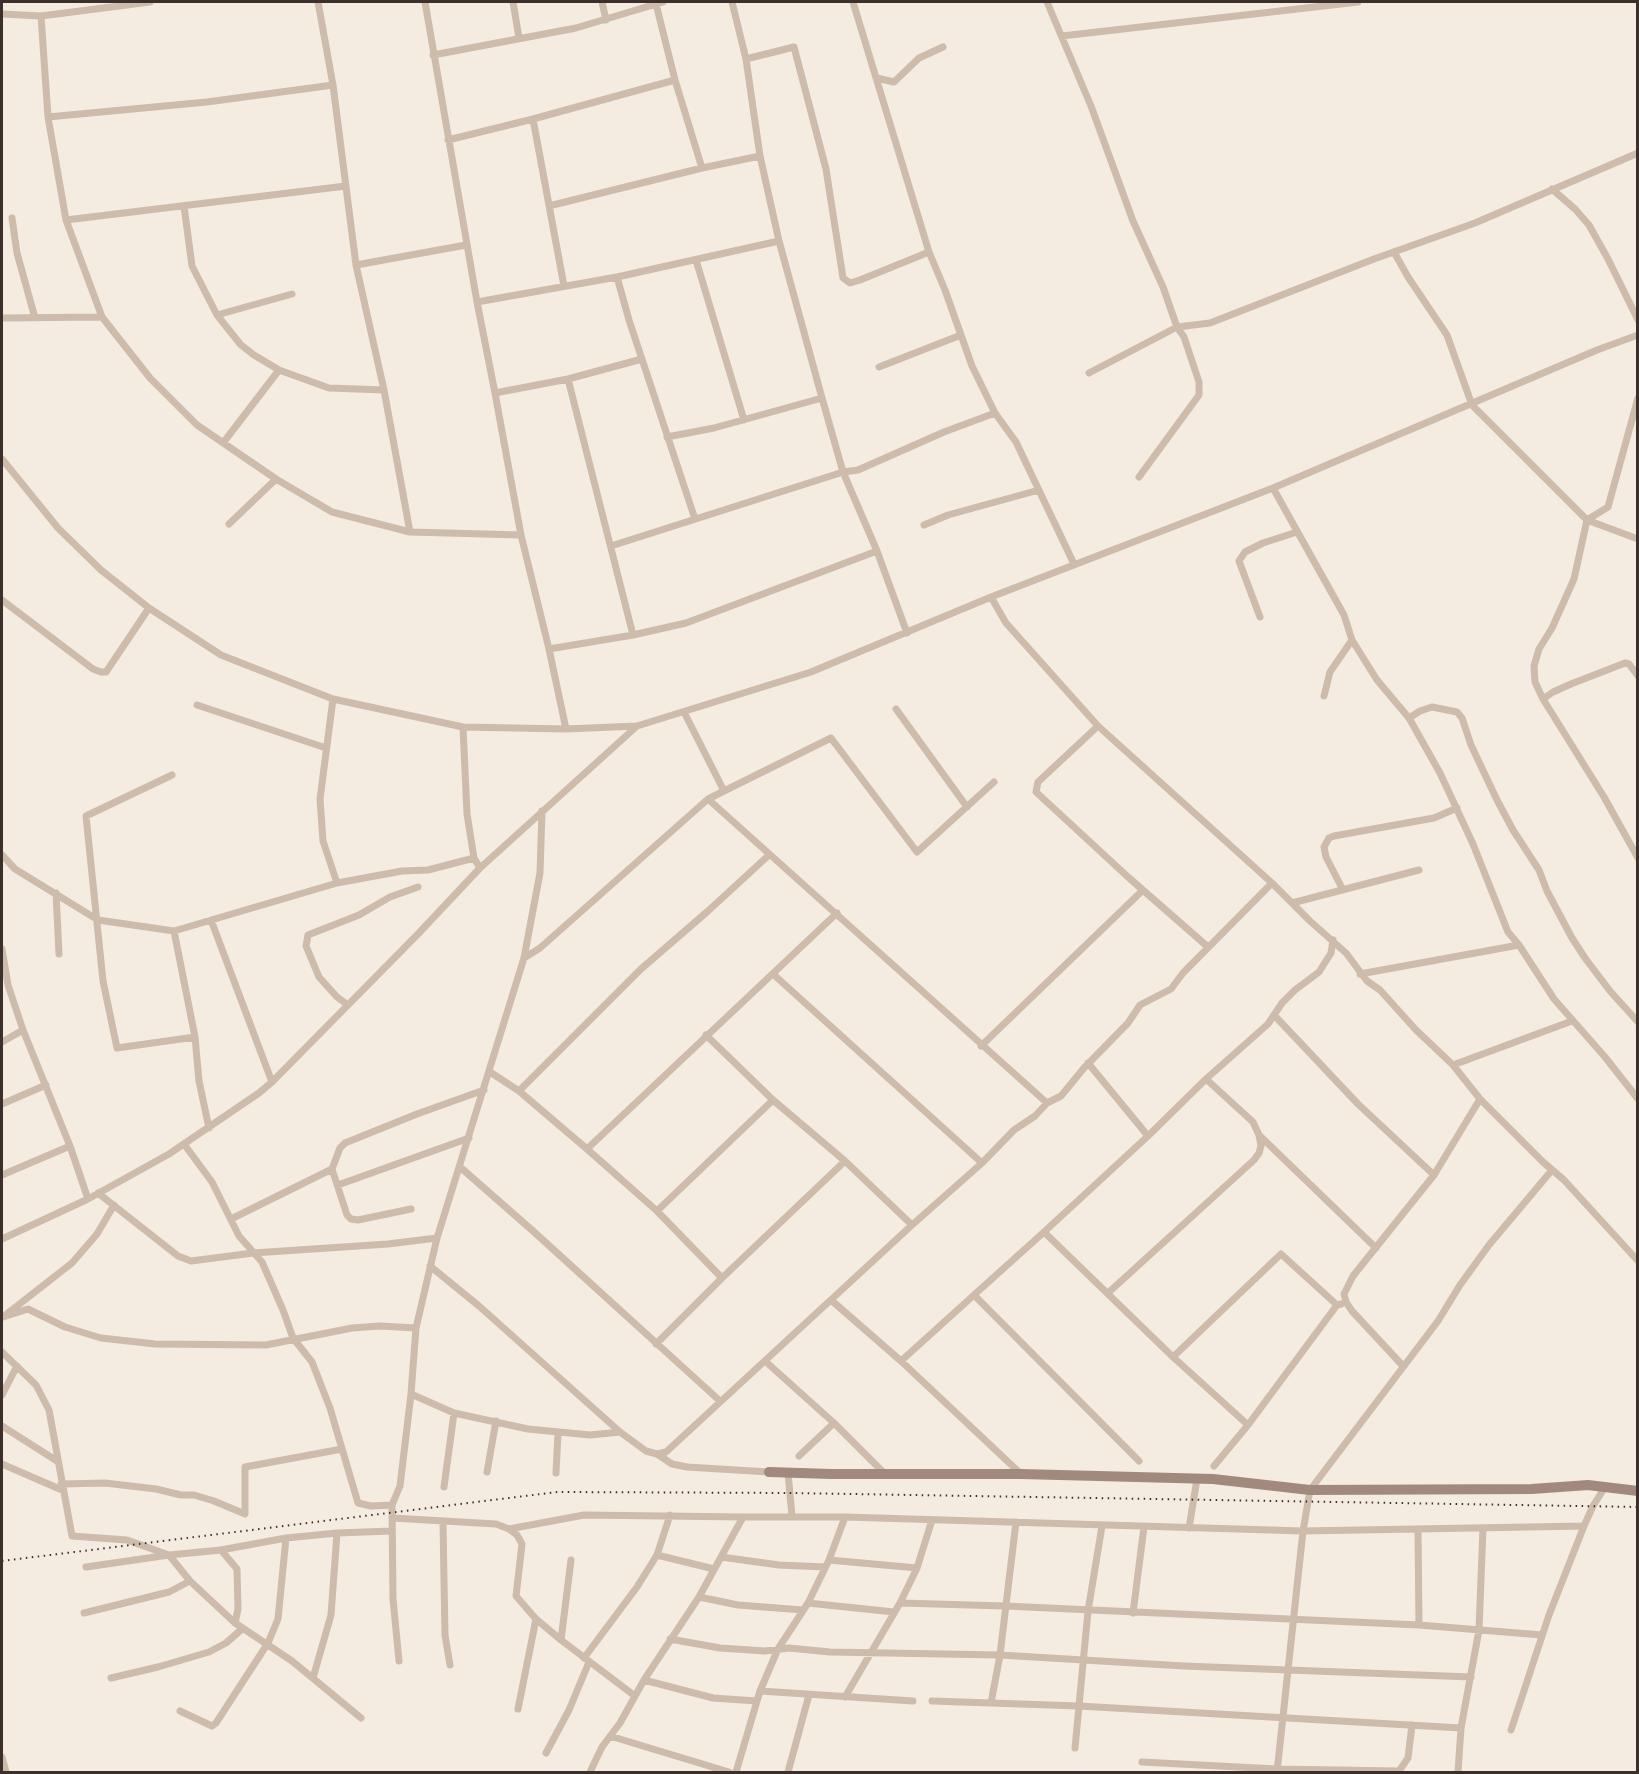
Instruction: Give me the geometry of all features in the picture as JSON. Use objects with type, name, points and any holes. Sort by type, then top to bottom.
[{"type":"main road","points":[[769,1472],[1021,1474],[1197,1479],[1310,1490],[1532,1489],[1588,1485],[1638,1491]]},
{"type":"street","points":[[2,14],[41,16],[150,2]]},
{"type":"street","points":[[318,2],[333,85],[356,265],[384,390],[410,532]]},
{"type":"street","points":[[425,2],[466,245],[521,535],[566,729]]},
{"type":"street","points":[[513,2],[519,38]]},
{"type":"street","points":[[602,2],[606,20]]},
{"type":"street","points":[[732,2],[746,59],[760,156],[779,241],[822,398],[843,472],[877,552],[907,633]]},
{"type":"street","points":[[853,2],[929,252],[972,366],[995,413],[1016,442],[1074,564]]},
{"type":"street","points":[[1047,2],[1091,106],[1133,221],[1177,327],[1184,337],[1199,382],[1199,395],[1139,477]]},
{"type":"street","points":[[1062,36],[1358,2]]},
{"type":"street","points":[[433,55],[576,28],[660,3],[675,80],[702,168]]},
{"type":"street","points":[[41,16],[48,117],[66,220],[102,317],[150,378],[197,425],[276,479],[332,512],[410,532],[521,535]]},
{"type":"street","points":[[746,59],[794,47],[826,169],[843,278],[850,283],[860,280],[929,252]]},
{"type":"street","points":[[877,78],[894,82],[919,57],[943,47]]},
{"type":"street","points":[[448,140],[675,80]]},
{"type":"street","points":[[48,117],[207,102],[333,85]]},
{"type":"street","points":[[533,119],[564,286]]},
{"type":"street","points":[[1089,374],[1177,327],[1210,323],[1476,223],[1638,153]]},
{"type":"street","points":[[549,206],[760,156]]},
{"type":"street","points":[[66,220],[346,186]]},
{"type":"street","points":[[1552,189],[1589,225],[1638,320]]},
{"type":"street","points":[[184,206],[192,267],[217,315],[241,345],[279,370],[329,388],[384,390]]},
{"type":"street","points":[[12,218],[17,253],[35,318]]},
{"type":"street","points":[[477,302],[617,277],[779,241]]},
{"type":"street","points":[[356,265],[466,245]]},
{"type":"street","points":[[1394,252],[1447,335],[1472,405],[1587,520],[1638,538]]},
{"type":"street","points":[[696,260],[744,420]]},
{"type":"street","points":[[617,277],[695,519]]},
{"type":"street","points":[[217,315],[292,294]]},
{"type":"street","points":[[2,318],[102,317]]},
{"type":"street","points":[[879,367],[961,335]]},
{"type":"street","points":[[2,459],[58,528],[101,570],[149,608],[221,655],[333,699],[463,727],[566,729],[637,726],[811,672],[991,597],[1273,488],[1472,405],[1502,389],[1638,335]]},
{"type":"street","points":[[495,393],[568,379],[642,359]]},
{"type":"street","points":[[223,443],[279,370]]},
{"type":"street","points":[[568,379],[633,635]]},
{"type":"street","points":[[668,437],[744,420],[822,398]]},
{"type":"street","points":[[1638,398],[1608,507],[1587,520],[1574,579],[1534,666],[1535,682],[1543,699],[1604,797],[1638,858]]},
{"type":"street","points":[[611,546],[843,472],[858,470],[944,432],[995,413]]},
{"type":"street","points":[[229,524],[276,479]]},
{"type":"street","points":[[1273,488],[1344,615],[1352,640],[1377,680],[1409,718],[1440,773],[1490,885],[1508,932],[1554,999],[1638,1099]]},
{"type":"street","points":[[924,525],[948,515],[1039,490]]},
{"type":"street","points":[[1260,617],[1239,561],[1245,552],[1263,543],[1297,532]]},
{"type":"street","points":[[549,649],[633,635],[686,622],[877,552]]},
{"type":"street","points":[[991,597],[1006,623],[1098,726],[1333,940],[1346,953],[1360,974],[1380,990],[1416,1030],[1453,1065],[1480,1099],[1552,1170],[1638,1261]]},
{"type":"street","points":[[2,600],[93,669],[101,672],[106,672],[149,608]]},
{"type":"street","points":[[1324,696],[1330,672],[1352,640]]},
{"type":"street","points":[[1543,699],[1562,688],[1625,663],[1629,664],[1638,676]]},
{"type":"street","points":[[333,699],[320,799],[323,841],[337,884]]},
{"type":"street","points":[[197,705],[326,748]]},
{"type":"street","points":[[1409,718],[1432,707],[1457,712],[1462,718],[1471,745],[1497,800],[1539,870],[1547,891],[1572,938],[1610,991],[1638,1022]]},
{"type":"street","points":[[896,709],[967,807]]},
{"type":"street","points":[[684,712],[724,791]]},
{"type":"street","points":[[2,1239],[88,1199],[184,1144],[272,1082],[480,868],[637,726]]},
{"type":"street","points":[[1098,726],[1038,782],[1036,792],[1208,947]]},
{"type":"street","points":[[463,727],[467,814],[474,858],[480,868]]},
{"type":"street","points":[[524,958],[540,948],[708,799],[831,738],[917,852],[994,782]]},
{"type":"street","points":[[172,775],[86,816],[103,981],[117,1048],[195,1037]]},
{"type":"street","points":[[708,799],[1047,1103]]},
{"type":"street","points":[[1343,890],[1323,847],[1329,838],[1434,818],[1456,808]]},
{"type":"street","points":[[399,1661],[393,1599],[392,1505],[399,1486],[411,1394],[416,1329],[437,1238],[524,958],[540,873],[542,811]]},
{"type":"street","points":[[2,855],[15,869],[98,920],[174,931],[337,884],[402,871],[428,870],[474,858]]},
{"type":"street","points":[[519,1091],[642,969],[769,855]]},
{"type":"street","points":[[1292,903],[1419,870]]},
{"type":"street","points":[[657,1454],[666,1452],[982,1163],[1014,1130],[1035,1116],[1047,1103],[1061,1096],[1128,1023],[1140,1005],[1171,989],[1183,973],[1272,883]]},
{"type":"street","points":[[348,1005],[337,998],[319,977],[306,946],[308,934],[359,915],[390,897],[407,893],[417,887]]},
{"type":"street","points":[[981,1046],[1143,890]]},
{"type":"street","points":[[56,893],[58,954]]},
{"type":"street","points":[[587,1149],[837,913]]},
{"type":"street","points":[[211,920],[272,1082]]},
{"type":"street","points":[[174,931],[195,1037],[199,1081],[209,1128]]},
{"type":"street","points":[[902,1361],[1268,1024],[1295,990],[1320,972],[1331,953],[1333,940]]},
{"type":"street","points":[[1360,974],[1519,945]]},
{"type":"street","points":[[2,949],[5,986],[70,1146],[88,1199]]},
{"type":"street","points":[[773,974],[982,1163]]},
{"type":"street","points":[[1274,1015],[1350,1096],[1396,1142],[1434,1175]]},
{"type":"street","points":[[1453,1065],[1572,1021]]},
{"type":"street","points":[[2,1042],[23,1030]]},
{"type":"street","points":[[706,1035],[773,1100],[845,1161],[912,1225]]},
{"type":"street","points":[[1088,1064],[1148,1136]]},
{"type":"street","points":[[490,1072],[519,1091],[587,1149],[657,1212],[722,1278]]},
{"type":"street","points":[[1108,1293],[1254,1160],[1261,1146],[1253,1122],[1206,1079]]},
{"type":"street","points":[[2,1104],[46,1085]]},
{"type":"street","points":[[411,1209],[358,1220],[351,1219],[347,1215],[332,1168],[340,1148],[345,1143],[417,1114],[484,1090]]},
{"type":"street","points":[[1403,1366],[1352,1311],[1344,1294],[1376,1248],[1434,1175],[1480,1099]]},
{"type":"street","points":[[657,1212],[773,1100]]},
{"type":"street","points":[[1259,1135],[1376,1248]]},
{"type":"street","points":[[338,1185],[469,1138]]},
{"type":"street","points":[[184,1144],[212,1182],[239,1236],[262,1262],[284,1310],[293,1338],[312,1362],[330,1408],[358,1503],[370,1506],[392,1505]]},
{"type":"street","points":[[2,1175],[70,1146]]},
{"type":"street","points":[[656,1344],[845,1161]]},
{"type":"street","points":[[460,1167],[720,1401]]},
{"type":"street","points":[[231,1219],[332,1168]]},
{"type":"street","points":[[1277,1771],[1303,1532],[1310,1490],[1438,1321],[1489,1245],[1552,1170]]},
{"type":"street","points":[[98,1193],[178,1256],[190,1261],[253,1253],[388,1244],[437,1238]]},
{"type":"street","points":[[2,1317],[72,1263],[97,1234],[114,1205]]},
{"type":"street","points":[[1044,1232],[1173,1357],[1248,1425]]},
{"type":"street","points":[[1173,1357],[1281,1254],[1337,1305]]},
{"type":"street","points":[[430,1266],[479,1306],[620,1432],[646,1451],[657,1454],[672,1464],[687,1467],[769,1472]]},
{"type":"street","points":[[974,1295],[1139,1461]]},
{"type":"street","points":[[831,1300],[902,1361],[1021,1474]]},
{"type":"street","points":[[1214,1466],[1248,1425],[1337,1305],[1346,1302]]},
{"type":"street","points":[[2,1317],[28,1309],[65,1328],[101,1338],[155,1344],[266,1345],[293,1338],[361,1327],[416,1329]]},
{"type":"street","points":[[2,1352],[36,1385],[49,1410],[72,1536],[116,1538],[169,1555],[190,1581],[234,1623],[268,1643],[361,1718]]},
{"type":"street","points":[[765,1361],[834,1423],[885,1474]]},
{"type":"street","points":[[2,1395],[17,1366]]},
{"type":"street","points":[[411,1394],[454,1413],[558,1433],[590,1435],[620,1432]]},
{"type":"street","points":[[444,1487],[454,1413]]},
{"type":"street","points":[[487,1472],[496,1421]]},
{"type":"street","points":[[799,1456],[834,1423]]},
{"type":"street","points":[[2,1426],[57,1461]]},
{"type":"street","points":[[556,1473],[558,1433]]},
{"type":"street","points":[[2,1464],[62,1487],[105,1483],[156,1489],[182,1495],[194,1495],[245,1514],[245,1467],[342,1449]]},
{"type":"street","points":[[788,1473],[792,1516]]},
{"type":"street","points":[[1189,1528],[1197,1479]]},
{"type":"street","points":[[1511,1730],[1542,1635],[1584,1526],[1605,1487]]},
{"type":"street","points":[[509,1529],[584,1515],[845,1517],[1303,1532],[1584,1526]]},
{"type":"street","points":[[546,1753],[569,1710],[587,1660],[657,1555],[670,1515]]},
{"type":"street","points":[[590,1773],[644,1680],[699,1597],[743,1517]]},
{"type":"street","points":[[736,1773],[760,1691],[778,1649],[808,1603],[845,1517]]},
{"type":"street","points":[[392,1518],[496,1524],[509,1529],[517,1535],[522,1544],[516,1596],[536,1619],[635,1696]]},
{"type":"street","points":[[845,1697],[900,1603],[917,1568],[933,1520]]},
{"type":"street","points":[[443,1522],[444,1624],[450,1665]]},
{"type":"street","points":[[991,1703],[1000,1655],[1016,1522]]},
{"type":"street","points":[[1075,1748],[1088,1611],[1102,1526]]},
{"type":"street","points":[[1133,1613],[1144,1527]]},
{"type":"street","points":[[1458,1773],[1461,1728],[1479,1630],[1483,1528]]},
{"type":"street","points":[[1418,1529],[1419,1625]]},
{"type":"street","points":[[86,1567],[221,1550],[286,1538],[392,1531]]},
{"type":"street","points":[[313,1678],[331,1615],[337,1533]]},
{"type":"street","points":[[180,1712],[212,1726],[216,1723],[268,1643],[278,1619],[286,1538]]},
{"type":"street","points":[[221,1550],[237,1569],[238,1609],[234,1623]]},
{"type":"street","points":[[657,1555],[714,1569]]},
{"type":"street","points":[[721,1557],[779,1565],[827,1563],[917,1568]]},
{"type":"street","points":[[561,1640],[571,1560]]},
{"type":"street","points":[[84,1613],[169,1592],[190,1581]]},
{"type":"street","points":[[699,1597],[738,1605],[803,1610]]},
{"type":"street","points":[[808,1603],[894,1612]]},
{"type":"street","points":[[900,1603],[1419,1625],[1542,1635]]},
{"type":"street","points":[[518,1709],[536,1619]]},
{"type":"street","points":[[111,1678],[208,1652],[226,1643],[242,1629]]},
{"type":"street","points":[[670,1639],[720,1648],[765,1651],[778,1649],[1000,1655],[1184,1666],[1471,1677]]},
{"type":"street","points":[[644,1680],[713,1698],[757,1701]]},
{"type":"street","points":[[760,1691],[913,1701]]},
{"type":"street","points":[[788,1773],[808,1695]]},
{"type":"street","points":[[932,1701],[1079,1706],[1461,1728]]},
{"type":"street","points":[[1142,1762],[1277,1771],[1399,1771],[1408,1758],[1412,1725]]},
{"type":"street","points":[[610,1736],[729,1773]]},
{"type":"street","points":[[2,1757],[6,1773]]},
{"type":"railway","points":[[2,1561],[557,1492],[791,1493],[1638,1507]]}]
